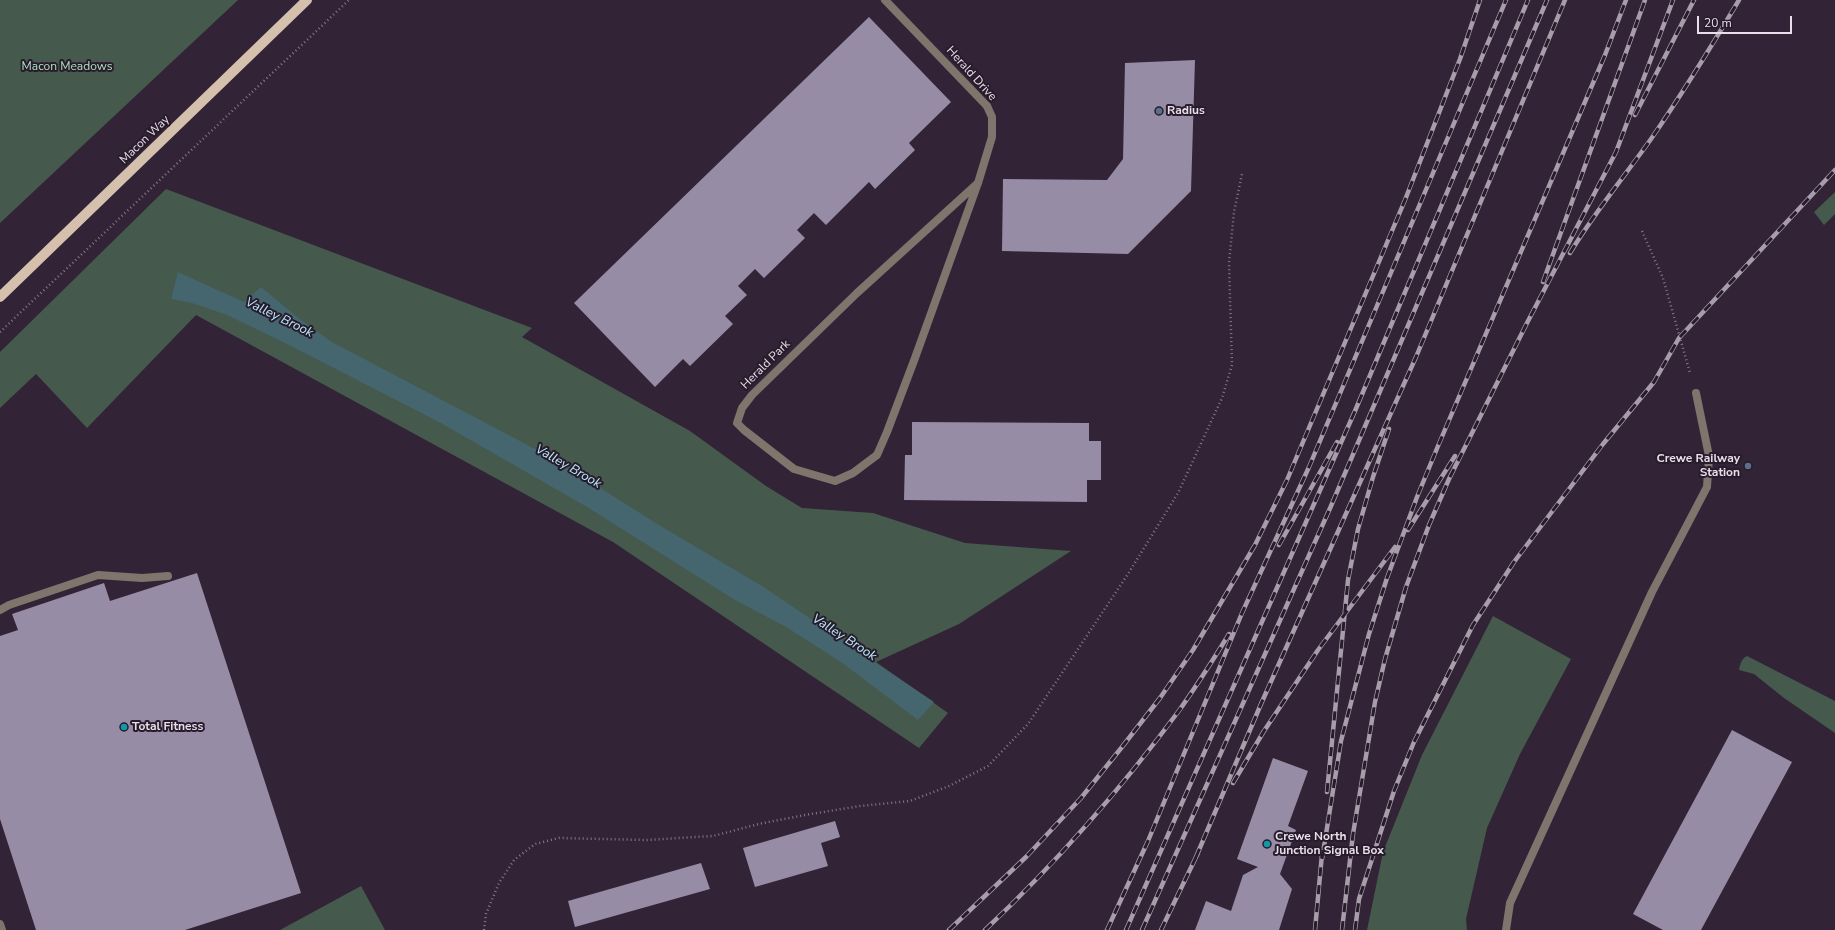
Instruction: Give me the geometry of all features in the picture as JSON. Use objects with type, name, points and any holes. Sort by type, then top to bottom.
[{"type":"main road","name":"Macon Way","points":[[0,297],[307,0]]},
{"type":"street","name":"Herald Drive","points":[[885,0],[987,106],[992,117],[992,137],[978,183]]},
{"type":"street","name":"Herald Park","points":[[978,183],[915,358],[887,432],[876,455],[853,473],[835,481],[794,469],[744,430],[737,423],[742,408],[752,395],[857,292],[978,183]]},
{"type":"street","points":[[1506,930],[1510,903],[1652,592],[1707,487],[1709,456],[1696,393]]},
{"type":"street","points":[[0,610],[8,605],[98,575],[142,578],[168,576]]},
{"type":"street","points":[[0,924],[2,930]]},
{"type":"path","points":[[0,332],[350,0]]},
{"type":"path","points":[[484,930],[486,914],[499,882],[514,860],[535,844],[559,838],[646,840],[713,836],[763,823],[805,815],[860,806],[910,801],[949,786],[988,766],[1028,724],[1128,574],[1178,492],[1222,398],[1232,365],[1229,263],[1234,212],[1242,174]]},
{"type":"path","points":[[1642,231],[1663,278],[1696,393]]},
{"type":"green space","name":"Macon Meadows","points":[[0,0],[238,0],[0,223]]},
{"type":"green space","points":[[166,189],[532,328],[522,337],[690,431],[766,486],[802,508],[873,513],[965,543],[1071,551],[959,624],[876,662],[948,713],[919,748],[613,542],[196,315],[87,428],[36,374],[0,408],[0,352]]},
{"type":"green space","points":[[1835,192],[1835,214],[1824,225],[1814,212]]},
{"type":"green space","points":[[1493,616],[1571,659],[1520,754],[1487,828],[1466,919],[1467,930],[1367,930],[1383,852],[1422,755]]},
{"type":"green space","points":[[1747,656],[1835,701],[1835,733],[1784,698],[1754,674],[1739,670],[1744,658]]},
{"type":"green space","points":[[361,886],[385,930],[280,930]]},
{"type":"water","name":"Valley Brook","points":[[178,272],[244,302],[261,287],[301,320],[332,342],[556,460],[659,525],[762,586],[934,702],[918,720],[841,662],[786,627],[735,600],[587,507],[439,422],[227,315],[192,303],[171,299]]},
{"type":"building","points":[[869,17],[951,102],[909,143],[915,150],[875,189],[869,182],[826,225],[814,213],[797,230],[805,238],[764,278],[755,269],[738,286],[747,295],[725,316],[733,324],[690,366],[683,359],[655,387],[574,303]]},
{"type":"building","name":"Radius","points":[[1195,60],[1191,191],[1128,254],[1002,251],[1003,179],[1107,180],[1123,159],[1125,63]]},
{"type":"building","points":[[912,422],[1089,423],[1089,441],[1101,441],[1101,480],[1087,480],[1087,502],[904,500],[905,455],[912,455]]},
{"type":"building","name":"Total Fitness","points":[[197,573],[301,893],[185,930],[36,930],[0,819],[0,636],[18,630],[12,614],[104,583],[110,601]]},
{"type":"building","points":[[1732,730],[1792,762],[1701,930],[1663,930],[1633,914]]},
{"type":"building","name":"Crewe North Junction Signal Box","points":[[1273,758],[1308,771],[1288,826],[1296,830],[1280,874],[1292,889],[1279,930],[1195,930],[1206,901],[1231,911],[1243,875],[1258,867],[1237,859]]},
{"type":"building","points":[[835,821],[840,837],[821,843],[828,866],[755,887],[743,848]]},
{"type":"building","points":[[701,863],[710,889],[575,927],[568,901]]},
{"type":"railway","points":[[949,930],[1026,857],[1081,798],[1122,747],[1160,698],[1193,650],[1255,545],[1287,480],[1405,200],[1460,59],[1480,0]]},
{"type":"railway","points":[[1107,930],[1148,841],[1242,613],[1309,467],[1506,0]]},
{"type":"railway","points":[[1126,930],[1355,411],[1528,0]]},
{"type":"railway","points":[[1142,930],[1331,506],[1547,0]]},
{"type":"railway","points":[[1196,857],[1261,704],[1416,357],[1565,0]]},
{"type":"railway","points":[[1322,859],[1341,741],[1369,634],[1387,578],[1417,497],[1438,446],[1605,55],[1626,0]]},
{"type":"railway","points":[[1543,282],[1645,0]]},
{"type":"railway","points":[[1342,930],[1353,834],[1375,702],[1385,659],[1406,587],[1429,525],[1449,479],[1527,323],[1616,152],[1673,0]]},
{"type":"railway","points":[[1635,115],[1694,0]]},
{"type":"railway","points":[[1570,253],[1599,209],[1663,122],[1739,0]]},
{"type":"railway","points":[[1355,930],[1359,899],[1394,791],[1414,742],[1473,625],[1514,562],[1603,444],[1654,382],[1679,338],[1835,170]]},
{"type":"railway","points":[[1327,792],[1348,580],[1358,529],[1389,429]]},
{"type":"railway","points":[[1279,545],[1337,442]]},
{"type":"railway","points":[[1408,530],[1455,456]]},
{"type":"railway","points":[[1233,783],[1264,731],[1318,650],[1395,547]]},
{"type":"railway","points":[[985,930],[1062,853],[1110,798],[1185,703],[1229,634]]},
{"type":"railway","points":[[1161,930],[1198,853]]},
{"type":"railway","points":[[1315,930],[1322,854]]},
{"type":"place","name":"Radius","points":[[1159,111]]},
{"type":"place","name":"Crewe Railway Station","points":[[1748,466]]},
{"type":"place","name":"Total Fitness","points":[[124,727]]},
{"type":"place","name":"Crewe North Junction Signal Box","points":[[1267,844]]}]
